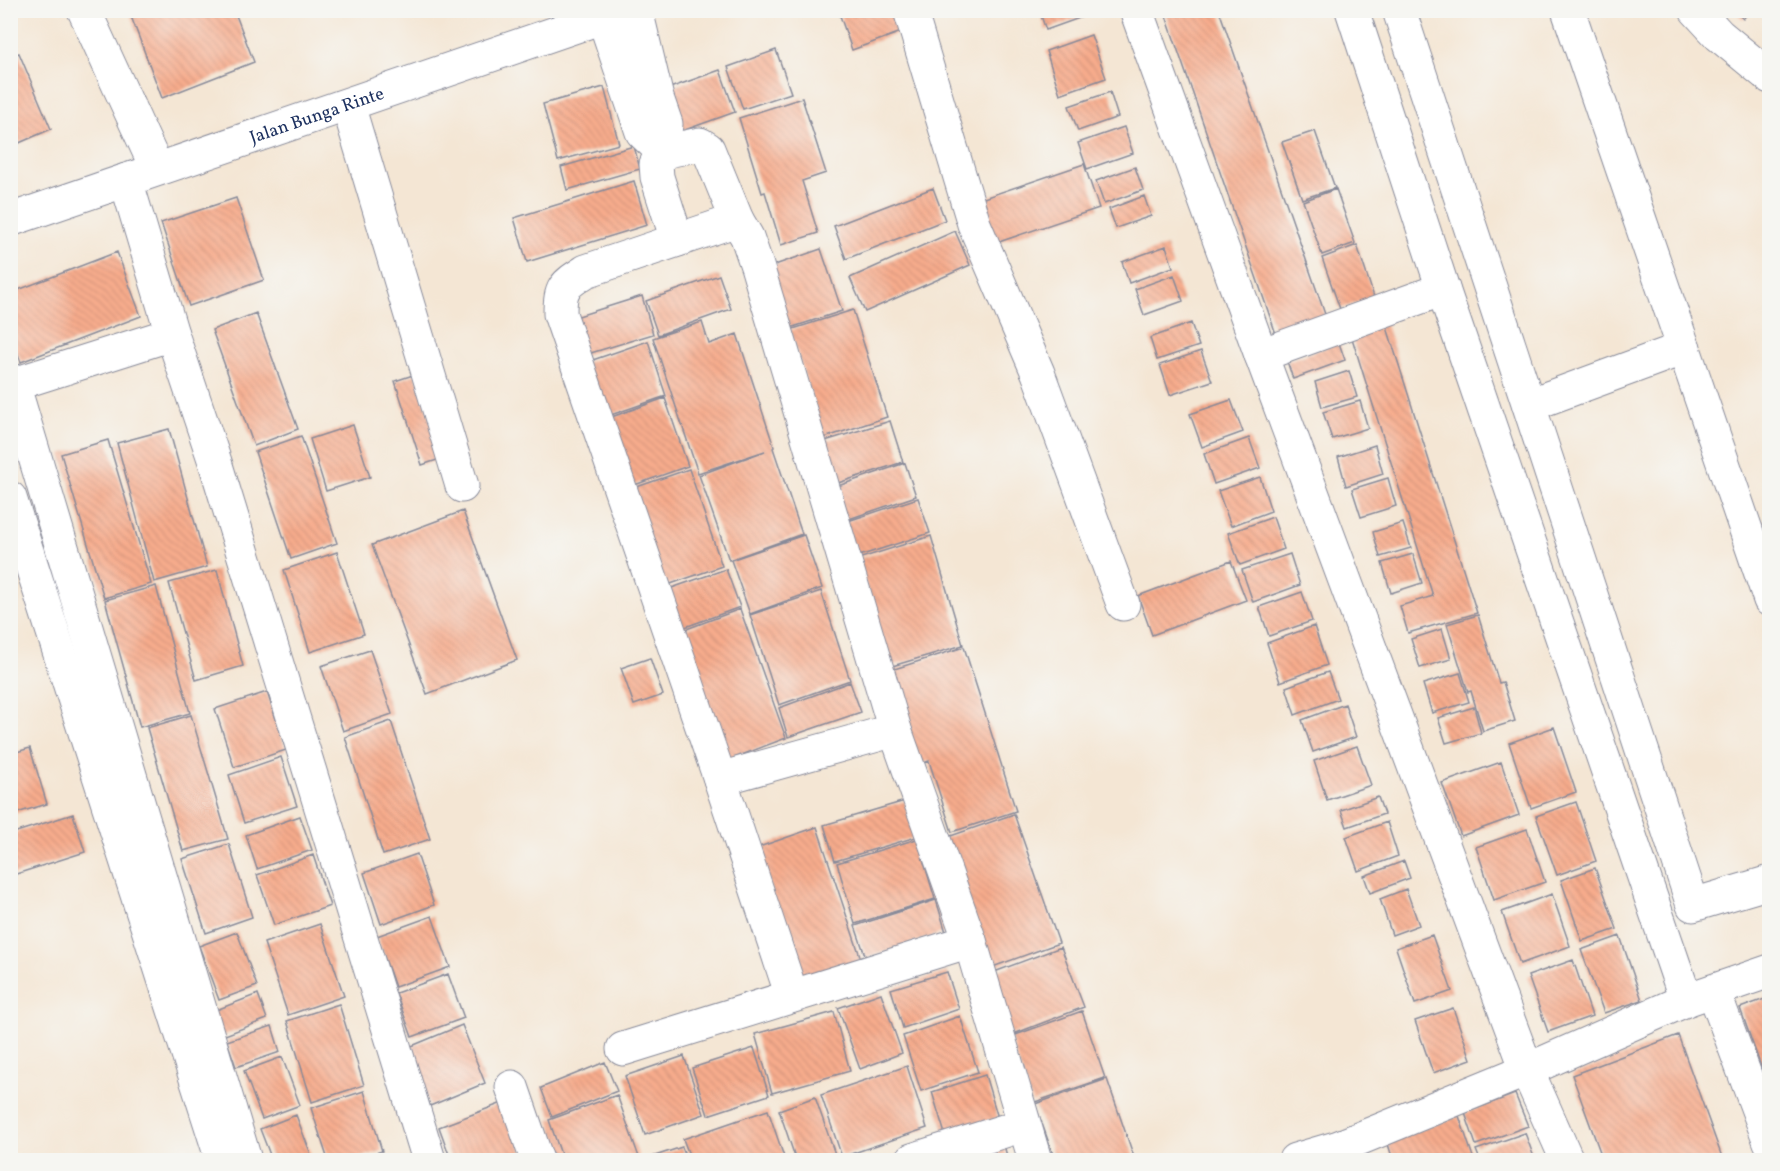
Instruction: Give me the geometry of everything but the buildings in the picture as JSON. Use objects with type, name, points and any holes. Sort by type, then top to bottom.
[{"type":"street","points":[[84,10],[157,169]]},
{"type":"street","points":[[636,10],[657,98],[666,124],[663,152],[656,164],[657,177],[677,240]]},
{"type":"street","points":[[910,10],[974,224],[1038,373],[1123,604]]},
{"type":"street","points":[[1136,10],[1261,355],[1527,1070],[1567,1161]]},
{"type":"street","points":[[1352,10],[1443,289],[1700,996],[1770,1142]]},
{"type":"street","points":[[1399,10],[1693,905],[1770,882]]},
{"type":"street","points":[[1568,10],[1770,600]]},
{"type":"street","points":[[1696,10],[1719,35],[1770,77]]},
{"type":"street","points":[[613,13],[642,132],[663,152]]},
{"type":"street","name":"Jalan Bunga Rinte","points":[[10,220],[613,13]]},
{"type":"street","points":[[348,105],[462,486]]},
{"type":"street","points":[[663,152],[700,144],[708,149],[737,220],[747,237],[895,730],[970,941],[1035,1161]]},
{"type":"street","points":[[126,180],[172,334],[219,473],[429,1161]]},
{"type":"street","points":[[737,220],[586,271],[569,282],[560,295],[560,314],[792,996]]},
{"type":"street","points":[[1261,355],[1443,289]]},
{"type":"street","points":[[172,334],[24,381],[17,389],[17,397],[245,1161]]},
{"type":"street","points":[[1528,405],[1684,348]]},
{"type":"street","points":[[10,498],[222,1161]]},
{"type":"street","points":[[720,779],[895,730]]},
{"type":"street","points":[[623,1049],[970,941]]},
{"type":"street","points":[[1295,1161],[1342,1154],[1527,1070],[1700,996],[1770,971]]},
{"type":"street","points":[[512,1087],[537,1161]]},
{"type":"street","points":[[912,1161],[1023,1125]]}]
